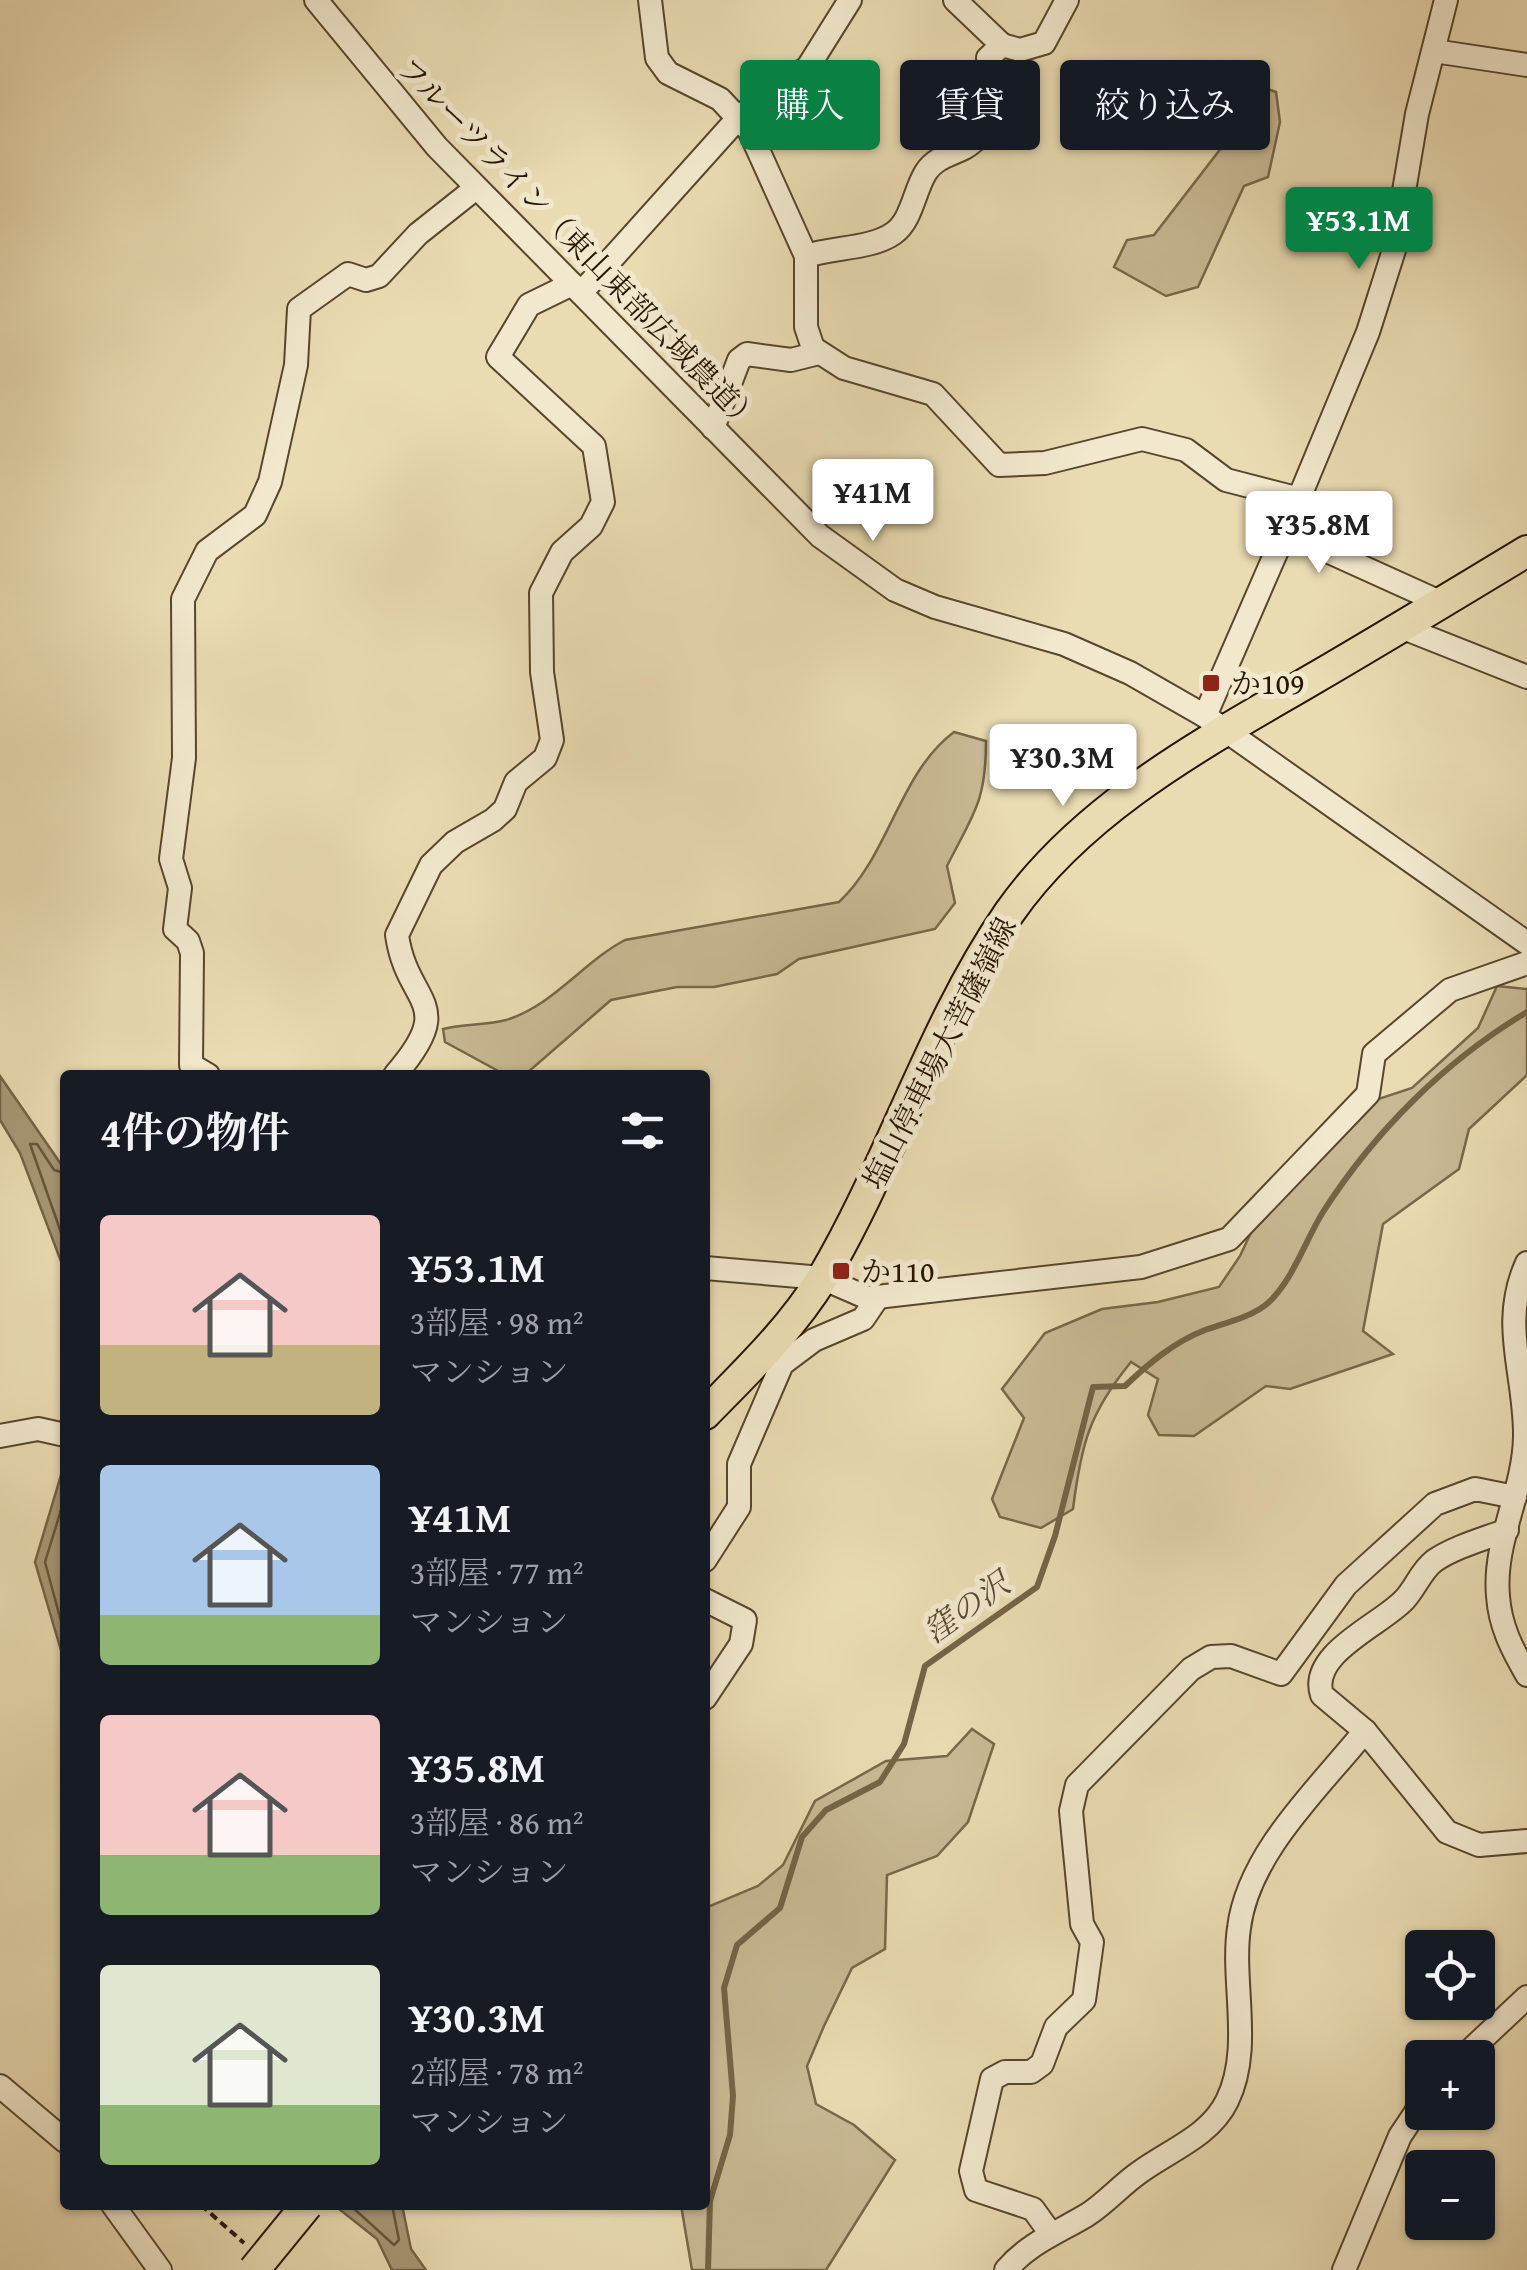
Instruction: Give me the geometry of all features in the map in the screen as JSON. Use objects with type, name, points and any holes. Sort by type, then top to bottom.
[{"type":"main road","name":"塩山停車場大菩薩嶺線","points":[[710,1409],[783,1331],[822,1278],[933,1051],[1010,912],[1096,818],[1215,724],[1401,627],[1527,550]]},
{"type":"main road","points":[[255,2262],[302,2210]]},
{"type":"street","name":"フルーツライン（東山東部広域農道）","points":[[316,0],[359,56],[476,188],[820,536],[895,590],[935,607],[1064,644],[1130,672],[1215,724],[1527,942]]},
{"type":"street","points":[[399,1070],[427,1032],[427,1008],[397,935],[431,865],[455,842],[505,808],[516,782],[545,758],[552,740],[542,672],[541,594],[562,552],[591,526],[603,502],[594,446],[498,357],[529,305],[576,289],[740,116],[720,99],[668,73],[658,58],[650,0]]},
{"type":"street","points":[[813,60],[850,0]]},
{"type":"street","points":[[955,0],[1002,46],[1020,50],[1044,43],[1066,0]]},
{"type":"street","points":[[1215,724],[1296,498],[1368,332],[1394,250],[1417,114],[1446,0]]},
{"type":"street","points":[[806,256],[838,245],[863,246],[895,233],[926,171],[940,158],[968,146],[994,106],[988,58],[1002,46]]},
{"type":"street","points":[[1434,51],[1527,65]]},
{"type":"street","points":[[756,150],[806,256],[808,338],[819,353],[844,368],[933,394],[999,465],[1060,460],[1142,439],[1186,450],[1226,480],[1296,498]]},
{"type":"street","points":[[199,1070],[191,1066],[192,953],[175,929],[180,888],[171,858],[184,758],[183,599],[207,552],[255,515],[270,482],[286,426],[299,310],[348,274],[366,280],[379,276],[418,234],[476,188]]},
{"type":"street","points":[[712,428],[738,360],[747,354],[790,360],[819,353]]},
{"type":"street","points":[[1285,532],[1442,603]]},
{"type":"street","points":[[1401,627],[1527,677]]},
{"type":"street","points":[[710,1268],[822,1278],[868,1298],[1141,1267],[1229,1239],[1368,1094],[1374,1054],[1450,990],[1527,963]]},
{"type":"street","points":[[1527,1263],[1514,1298],[1512,1324],[1525,1438],[1515,1508],[1499,1559],[1500,1616],[1527,1675]]},
{"type":"street","points":[[710,1552],[739,1507],[740,1464],[782,1364],[814,1340],[863,1319],[878,1296]]},
{"type":"street","points":[[0,1436],[38,1430],[60,1434]]},
{"type":"street","points":[[1051,2234],[1042,2216],[1033,2210],[976,2190],[971,2171],[992,2079],[1005,2072],[1031,2072],[1042,2064],[1056,2027],[1084,2000],[1092,1942],[1082,1924],[1071,1811],[1077,1785],[1191,1669],[1211,1657],[1252,1661],[1281,1674],[1346,1585],[1435,1504],[1476,1489],[1515,1508]]},
{"type":"street","points":[[1515,1508],[1437,1559],[1404,1601],[1348,1642],[1319,1678],[1322,1694],[1365,1731],[1447,1832],[1478,1845],[1527,1840]]},
{"type":"street","points":[[710,1602],[746,1620],[741,1644],[710,1690]]},
{"type":"street","points":[[1006,2270],[1019,2255],[1089,2214],[1140,2171],[1194,2138],[1222,2110],[1234,2082],[1240,2006],[1236,1951],[1239,1923],[1250,1892],[1293,1820],[1365,1731]]},
{"type":"street","points":[[1481,2040],[1527,1997]]},
{"type":"street","points":[[0,2086],[60,2137]]},
{"type":"street","points":[[1344,2270],[1405,2128]]},
{"type":"street","points":[[117,2210],[160,2270]]},
{"type":"path","points":[[206,2210],[255,2262]]},
{"type":"shaded area","points":[[1270,90],[1276,92],[1280,122],[1268,177],[1244,186],[1198,287],[1166,296],[1114,267],[1127,240],[1154,235],[1220,150],[1270,150]]},
{"type":"shaded area","points":[[954,732],[986,741],[981,794],[947,866],[955,903],[935,929],[799,959],[777,974],[714,987],[677,987],[611,1000],[530,1070],[496,1070],[445,1042],[443,1029],[506,1020],[539,1005],[625,940],[839,902],[870,862],[920,769]]},
{"type":"shaded area","points":[[1497,986],[1527,989],[1527,1075],[1469,1129],[1459,1169],[1383,1224],[1363,1331],[1393,1354],[1290,1389],[1266,1386],[1194,1436],[1159,1435],[1148,1415],[1158,1379],[1131,1362],[1105,1397],[1089,1431],[1073,1509],[1041,1528],[1000,1517],[992,1499],[1024,1418],[1002,1389],[1045,1333],[1102,1309],[1158,1302],[1219,1287],[1240,1256],[1262,1209],[1366,1103],[1412,1088],[1478,1028]]},
{"type":"shaded area","points":[[972,1729],[994,1744],[968,1822],[937,1856],[887,1875],[885,1949],[852,1968],[807,2066],[816,2104],[854,2125],[895,2160],[826,2270],[692,2270],[682,2210],[710,2210],[710,1906],[758,1886],[783,1865],[815,1801],[886,1761],[947,1756]]},
{"type":"water","points":[[0,1076],[60,1163],[60,1259],[20,1153],[0,1120]]},
{"type":"water","points":[[60,1478],[60,1647],[35,1562]]},
{"type":"water","points":[[340,2210],[403,2210],[411,2249],[426,2270],[392,2270],[377,2239]]},
{"type":"waterway","name":"窪の沢","points":[[710,2201],[730,2135],[733,2096],[724,1988],[737,1945],[780,1908],[802,1837],[826,1810],[880,1782],[904,1744],[925,1666],[1037,1587],[1055,1536],[1093,1387],[1125,1386],[1183,1341],[1268,1303],[1285,1283],[1343,1182],[1389,1126],[1440,1075],[1527,1012]]},
{"type":"waterway","name":"窪の沢","points":[[708,2270],[710,2210]]},
{"type":"place","name":"か109","points":[[1211,683]]},
{"type":"place","name":"か110","points":[[841,1271]]}]
